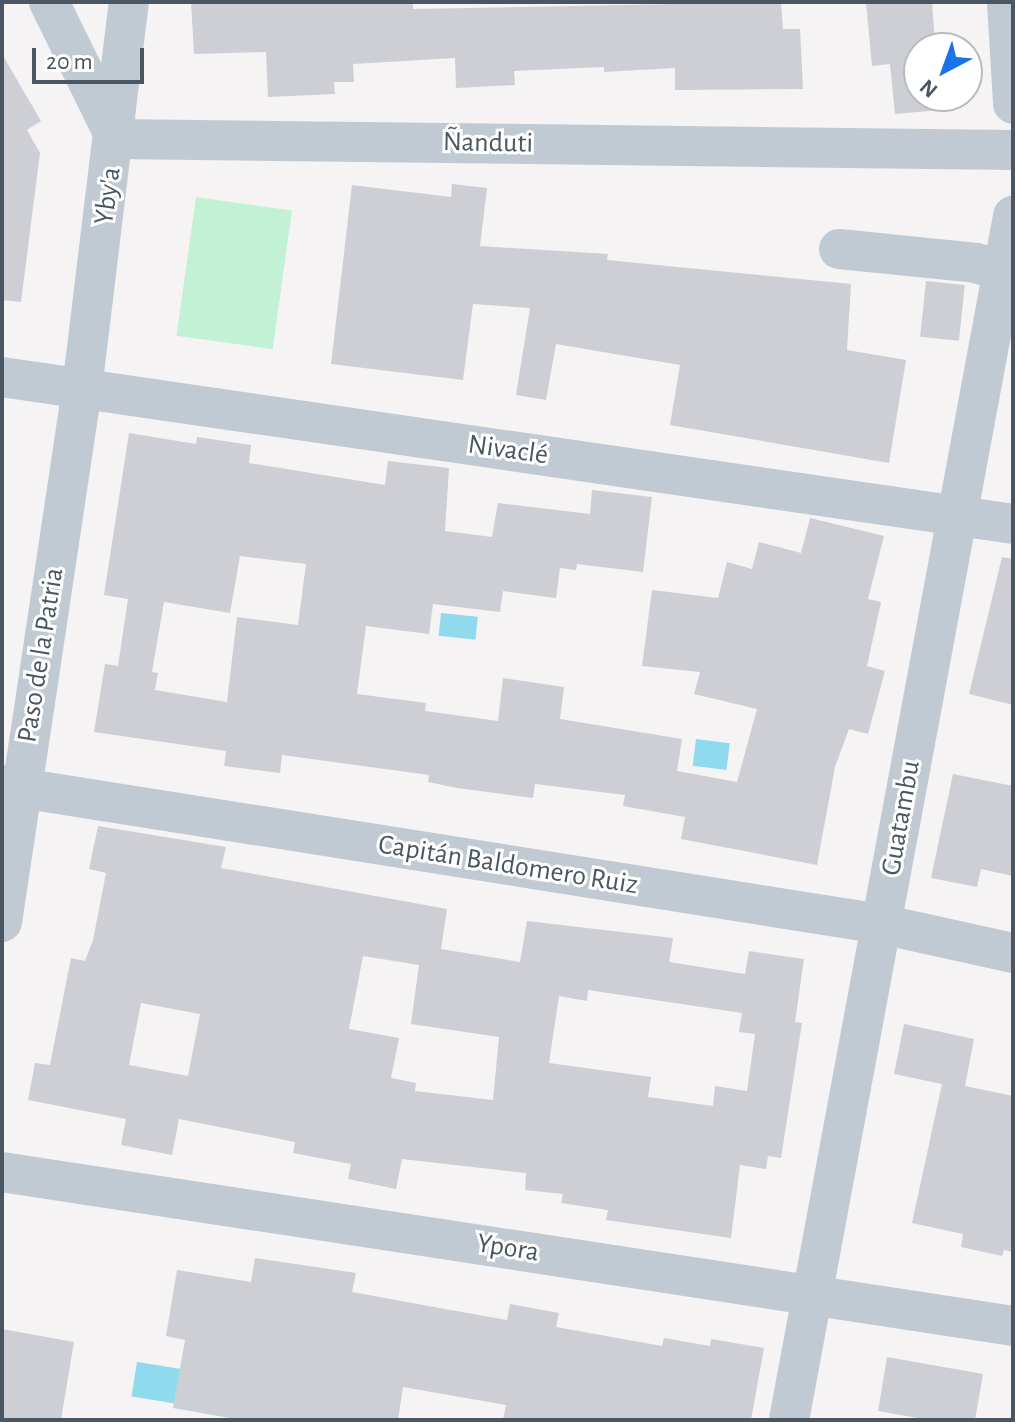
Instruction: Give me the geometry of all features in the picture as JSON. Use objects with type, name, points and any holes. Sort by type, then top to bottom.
[{"type":"street","points":[[49,2],[116,139]]},
{"type":"street","name":"Yby'a","points":[[82,389],[116,139],[129,2]]},
{"type":"street","points":[[1007,2],[1013,104]]},
{"type":"street","name":"Ñanduti","points":[[116,139],[1013,150]]},
{"type":"street","name":"Guatambu","points":[[789,1420],[809,1294],[1013,216]]},
{"type":"street","points":[[839,249],[976,263],[1002,271]]},
{"type":"street","name":"Nivaclé","points":[[2,377],[1013,524]]},
{"type":"street","name":"Paso de la Patria","points":[[2,922],[11,786],[82,389]]},
{"type":"street","name":"Capitán Baldomero Ruiz","points":[[11,786],[881,924],[1013,953]]},
{"type":"street","name":"Ypora","points":[[2,1172],[1013,1326]]},
{"type":"green space","points":[[196,197],[292,210],[273,349],[177,336]]},
{"type":"water","points":[[441,613],[478,617],[475,640],[439,636]]},
{"type":"water","points":[[696,739],[730,743],[726,770],[693,766]]},
{"type":"water","points":[[137,1362],[186,1370],[181,1404],[132,1397]]},
{"type":"building","points":[[191,2],[413,2],[413,9],[781,2],[783,29],[800,29],[803,89],[675,90],[675,68],[604,72],[604,67],[514,71],[515,85],[456,88],[455,58],[353,64],[354,82],[334,82],[335,94],[268,97],[266,52],[194,54]]},
{"type":"building","points":[[866,2],[932,2],[934,32],[903,32],[903,112],[918,112],[895,114],[890,64],[872,66]]},
{"type":"building","points":[[2,54],[41,121],[27,130],[40,153],[21,302],[2,300]]},
{"type":"building","points":[[452,184],[487,188],[480,246],[608,254],[607,260],[851,284],[847,350],[906,360],[889,463],[670,425],[680,365],[556,344],[546,400],[516,395],[530,308],[473,304],[463,380],[331,364],[352,185],[451,197]]},
{"type":"building","points":[[926,281],[965,285],[959,341],[920,337]]},
{"type":"building","points":[[129,433],[196,444],[197,437],[251,445],[249,463],[385,485],[388,461],[449,468],[445,531],[492,537],[498,503],[590,514],[592,490],[652,497],[643,572],[577,564],[576,570],[560,568],[556,598],[503,591],[500,612],[433,604],[429,634],[366,626],[357,694],[426,703],[425,711],[498,721],[503,678],[564,687],[560,719],[682,739],[677,771],[737,782],[757,709],[694,694],[700,672],[642,666],[652,590],[718,598],[727,562],[752,569],[759,542],[801,553],[810,518],[884,536],[868,599],[881,602],[867,666],[885,671],[868,734],[849,729],[835,767],[817,865],[681,839],[685,817],[623,806],[625,795],[535,784],[533,798],[428,782],[429,775],[282,755],[280,773],[224,766],[226,751],[94,732],[105,664],[118,666],[128,599],[104,595]],"holes":[[[240,556],[306,564],[298,625],[237,617],[227,702],[155,690],[158,673],[152,672],[164,602],[230,613]]]},
{"type":"building","points":[[1002,557],[1013,559],[1013,705],[969,694]]},
{"type":"building","points":[[953,774],[1013,786],[1013,876],[981,869],[977,887],[931,878]]},
{"type":"building","points":[[98,826],[226,847],[221,868],[447,909],[441,949],[520,962],[527,921],[673,938],[669,962],[745,974],[749,951],[804,959],[795,1022],[802,1023],[781,1158],[768,1156],[766,1169],[740,1165],[731,1238],[606,1220],[608,1210],[561,1203],[563,1194],[525,1190],[526,1173],[402,1159],[396,1189],[348,1179],[351,1164],[293,1153],[295,1142],[179,1119],[172,1155],[121,1145],[126,1119],[28,1100],[35,1063],[50,1065],[71,958],[85,961],[93,940],[106,873],[89,869]],"holes":[[[363,956],[419,965],[411,1024],[499,1037],[493,1100],[415,1091],[416,1083],[391,1078],[399,1038],[349,1029]],[[588,990],[742,1013],[739,1032],[755,1034],[747,1091],[715,1086],[713,1106],[648,1097],[651,1077],[549,1063],[559,996],[587,1001]],[[141,1003],[200,1014],[188,1076],[129,1065]]]},
{"type":"building","points":[[904,1024],[974,1039],[965,1086],[1013,1096],[1013,1252],[1004,1250],[1002,1256],[961,1247],[963,1234],[912,1223],[942,1084],[894,1074]]},
{"type":"building","points":[[255,1258],[356,1273],[352,1292],[507,1320],[510,1304],[559,1313],[556,1327],[662,1346],[664,1338],[710,1346],[711,1339],[764,1348],[751,1420],[503,1420],[506,1405],[403,1387],[398,1420],[241,1420],[173,1408],[185,1340],[166,1336],[177,1270],[251,1282]]},
{"type":"building","points":[[2,1329],[74,1342],[61,1420],[2,1420]]},
{"type":"building","points":[[887,1357],[983,1374],[975,1420],[929,1420],[878,1411]]}]
